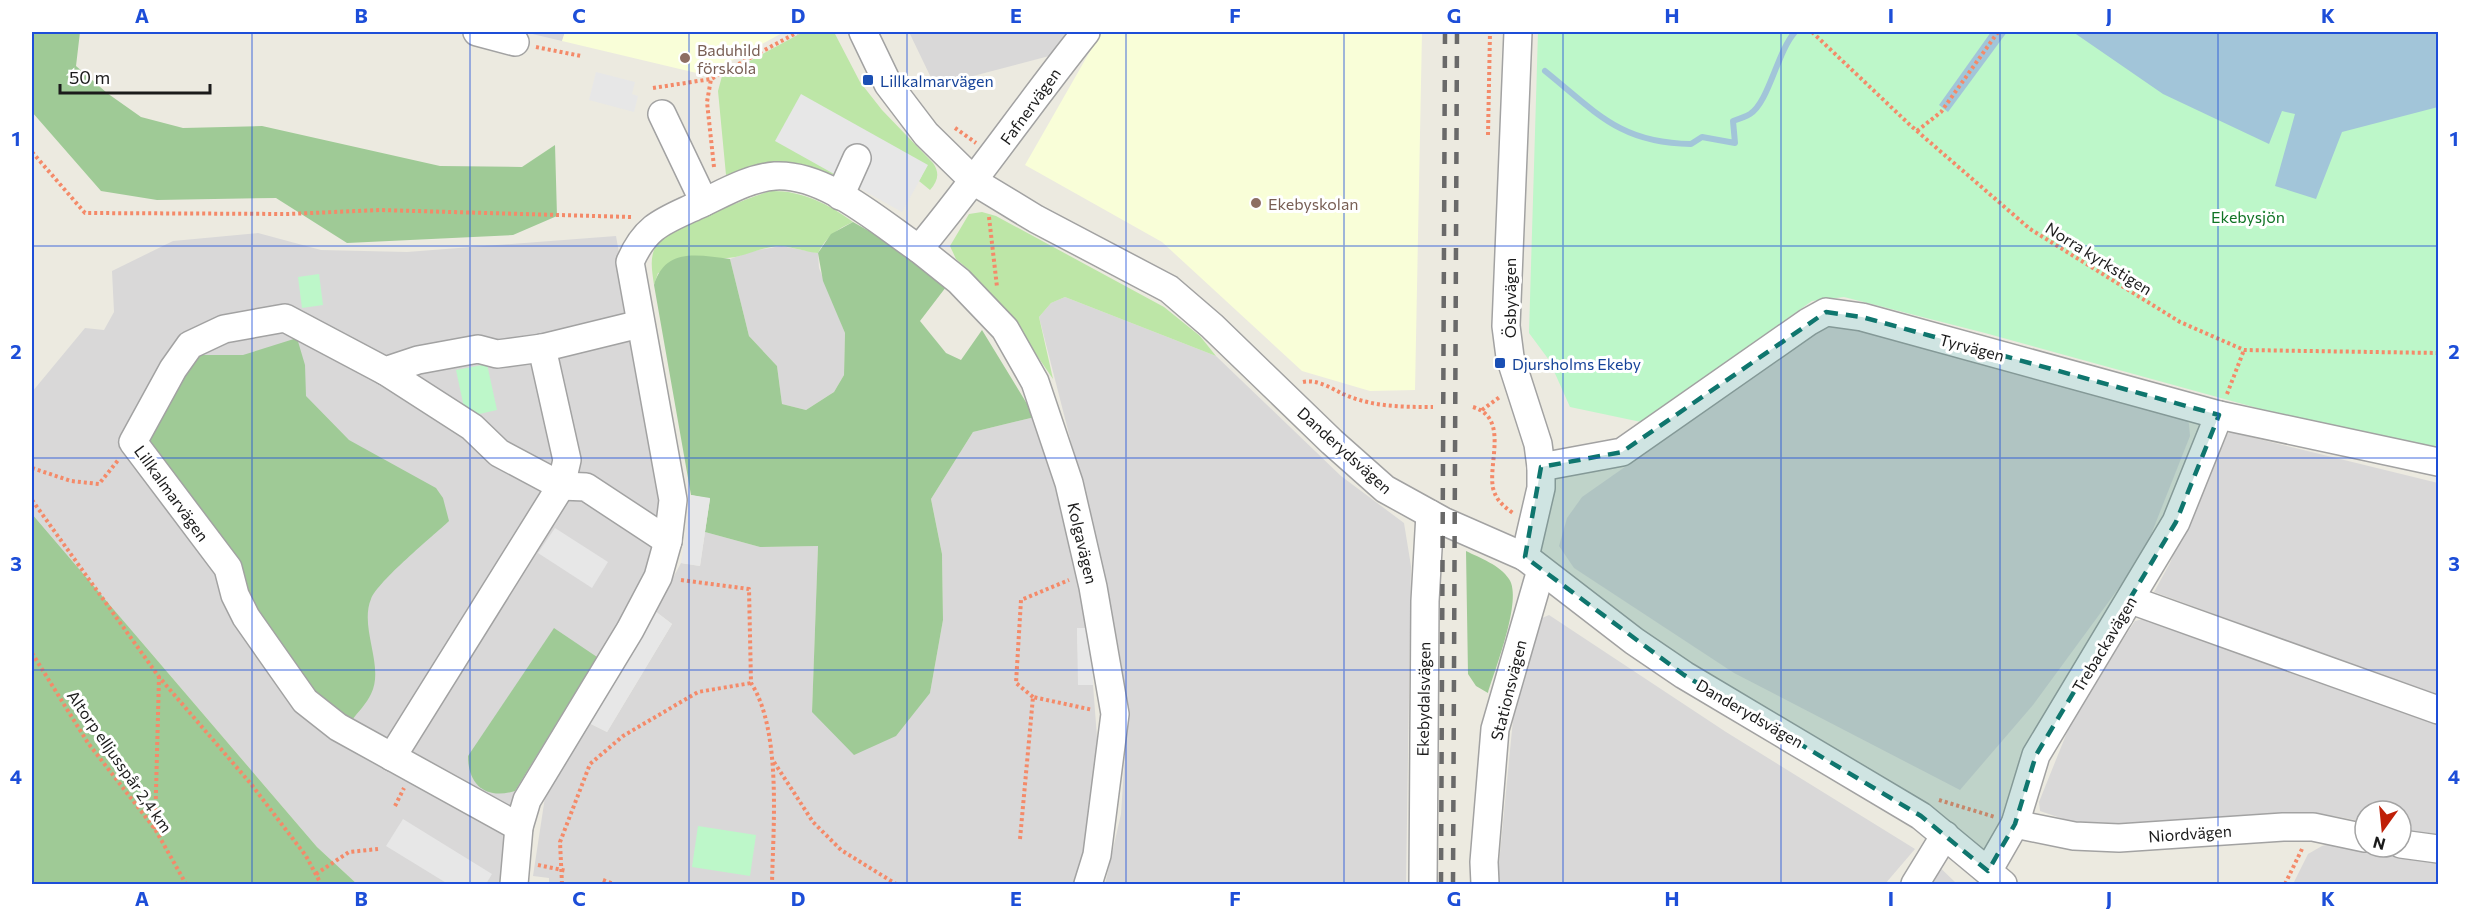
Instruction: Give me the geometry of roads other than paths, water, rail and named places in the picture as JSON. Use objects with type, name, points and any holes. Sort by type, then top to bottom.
[{"type":"street","points":[[477,32],[514,42]]},
{"type":"street","name":"Danderydsvägen","points":[[863,32],[888,84],[926,134],[975,182],[1036,219],[1168,289],[1212,326],[1332,442],[1385,489],[1430,514],[1533,564],[1634,641],[1684,675],[1853,773],[1922,816],[1996,878]]},
{"type":"street","name":"Fafnervägen","points":[[975,182],[1041,89],[1086,32]]},
{"type":"street","name":"Ösbyvägen","points":[[1518,32],[1506,326],[1510,357],[1538,444],[1541,467],[1533,564]]},
{"type":"street","points":[[662,114],[711,199]]},
{"type":"street","points":[[840,196],[857,158]]},
{"type":"street","points":[[516,872],[519,827],[527,800],[630,630],[658,577],[668,541],[674,500],[630,262],[646,233],[665,220],[744,184],[773,176],[797,177],[840,196],[919,249],[975,182]]},
{"type":"street","name":"Kolgavägen","points":[[919,249],[959,281],[1000,324],[1035,382],[1069,483],[1089,571],[1114,714],[1097,855],[1088,885]]},
{"type":"street","name":"Tyrvägen","points":[[1541,467],[1622,452],[1808,322],[1826,312],[1862,316],[2219,415],[2439,462]]},
{"type":"street","name":"Lillkalmarvägen","points":[[519,827],[338,727],[305,701],[246,616],[235,595],[228,568],[133,442],[173,369],[190,345],[224,329],[285,318],[386,371],[472,427],[499,453],[561,486],[586,487],[668,541]]},
{"type":"street","points":[[386,371],[418,360],[478,349],[496,354],[542,348],[640,324]]},
{"type":"street","points":[[392,757],[561,486],[567,460],[542,348]]},
{"type":"street","name":"Trebackavägen","points":[[1996,878],[2036,755],[2176,522],[2219,415]]},
{"type":"street","name":"Ekebydalsvägen","points":[[1423,885],[1425,601],[1430,514]]},
{"type":"street","name":"Stationsvägen","points":[[1485,885],[1484,862],[1495,729],[1533,564]]},
{"type":"street","points":[[2131,600],[2439,710]]},
{"type":"street","name":"Niordvägen","points":[[2015,824],[2074,836],[2119,838],[2313,827],[2353,835]]},
{"type":"street","points":[[1915,885],[1946,835]]},
{"type":"street","points":[[2413,846],[2439,849]]},
{"type":"water","points":[[1991,32],[2007,32],[1948,112],[1939,105]]},
{"type":"water","name":"Ekebysjön","points":[[2073,32],[2438,32],[2438,107],[2342,132],[2316,199],[2275,186],[2295,114],[2282,111],[2269,144],[2163,94]]},
{"type":"waterway","points":[[1545,71],[1595,112],[1627,132],[1666,142],[1691,144],[1702,137],[1735,143],[1733,121],[1748,115],[1757,108],[1795,32]]},
{"type":"railway","points":[[1441,884],[1445,32]]},
{"type":"railway","points":[[1453,884],[1457,32]]},
{"type":"place","name":"Baduhild förskola","points":[[685,58]]},
{"type":"place","name":"Lillkalmarvägen","points":[[868,80]]},
{"type":"place","name":"Ekebyskolan","points":[[1256,203]]},
{"type":"place","name":"Djursholms Ekeby","points":[[1500,363]]}]
